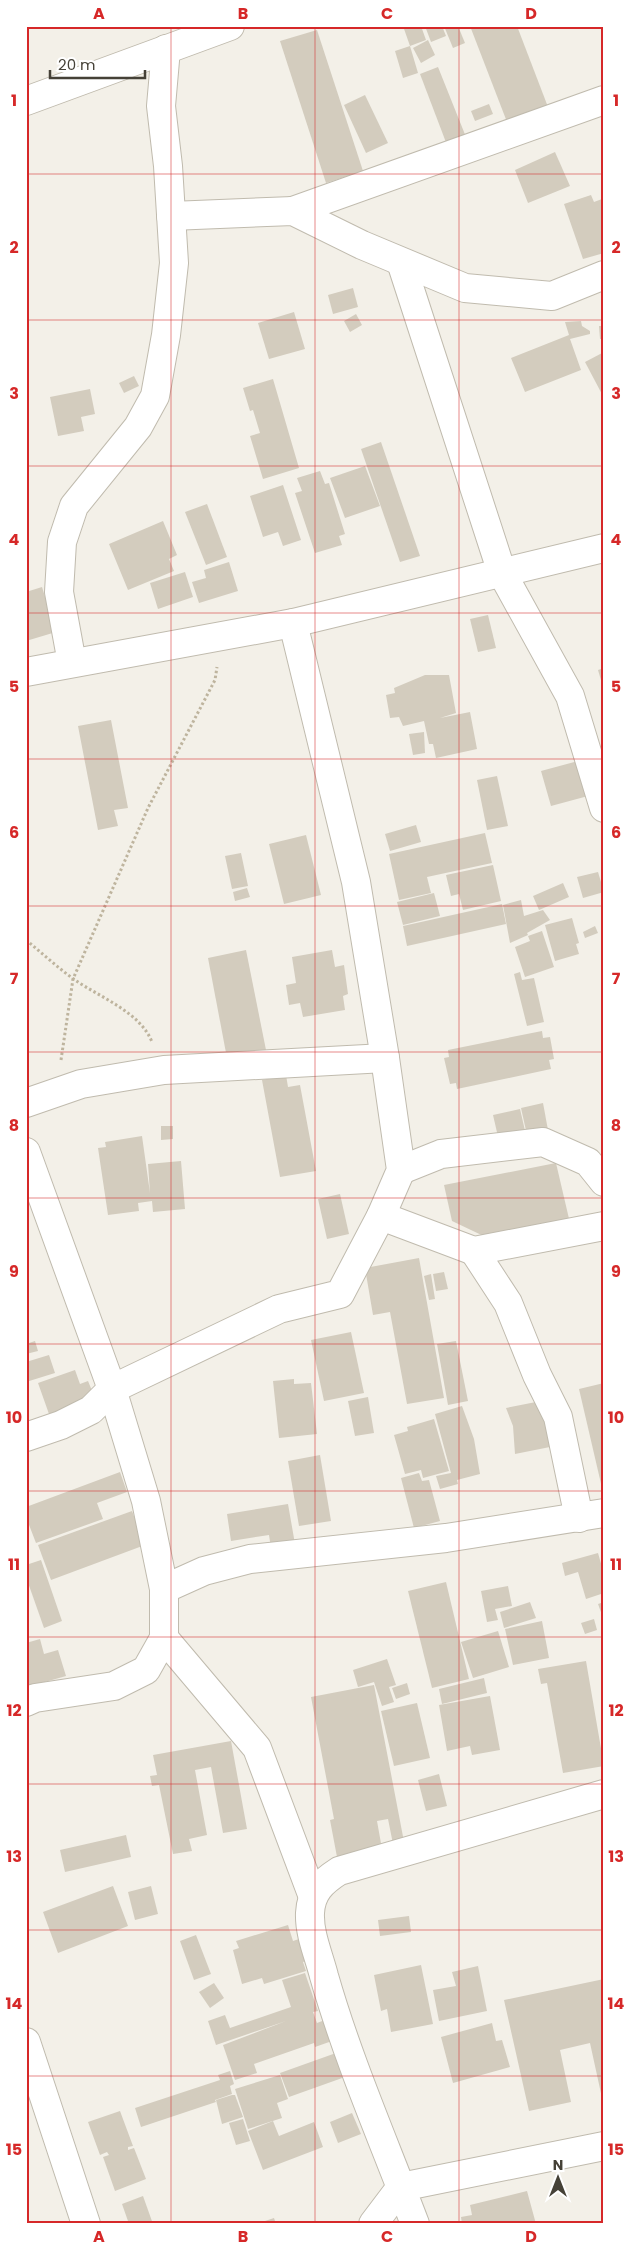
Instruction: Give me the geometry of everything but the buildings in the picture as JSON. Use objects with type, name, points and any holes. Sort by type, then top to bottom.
[{"type":"street","points":[[26,101],[230,26]]},
{"type":"street","points":[[72,663],[59,592],[62,542],[74,506],[138,427],[155,396],[166,335],[174,263],[168,166],[160,106],[166,49]]},
{"type":"street","points":[[171,216],[293,211],[604,100]]},
{"type":"street","points":[[293,211],[362,245],[465,288],[552,296],[604,275]]},
{"type":"street","points":[[401,262],[502,573],[570,696],[604,808]]},
{"type":"street","points":[[26,672],[293,623],[604,548]]},
{"type":"street","points":[[26,1437],[61,1425],[91,1410],[112,1389],[279,1309],[340,1294],[381,1216],[402,1170],[356,882],[293,623]]},
{"type":"street","points":[[26,1102],[82,1084],[164,1070],[385,1058]]},
{"type":"street","points":[[402,1170],[441,1154],[543,1142],[588,1162],[604,1182]]},
{"type":"street","points":[[26,1152],[112,1389],[146,1501],[164,1589],[164,1638],[146,1670],[114,1686],[35,1698],[26,1702]]},
{"type":"street","points":[[381,1216],[474,1251],[604,1226]]},
{"type":"street","points":[[164,1589],[204,1571],[250,1559],[446,1538],[592,1515],[558,1417],[537,1375],[508,1304],[474,1251]]},
{"type":"street","points":[[164,1638],[257,1748],[313,1897]]},
{"type":"street","points":[[414,2224],[332,2005],[312,1933],[310,1912],[313,1897],[322,1882],[339,1871],[604,1794]]},
{"type":"street","points":[[26,2042],[37,2113],[86,2224]]},
{"type":"street","points":[[372,2224],[401,2187],[604,2146]]},
{"type":"path","points":[[56,1092],[73,979],[148,808],[215,680],[222,636]]},
{"type":"path","points":[[26,940],[73,979],[131,1014],[149,1035],[164,1070]]}]
